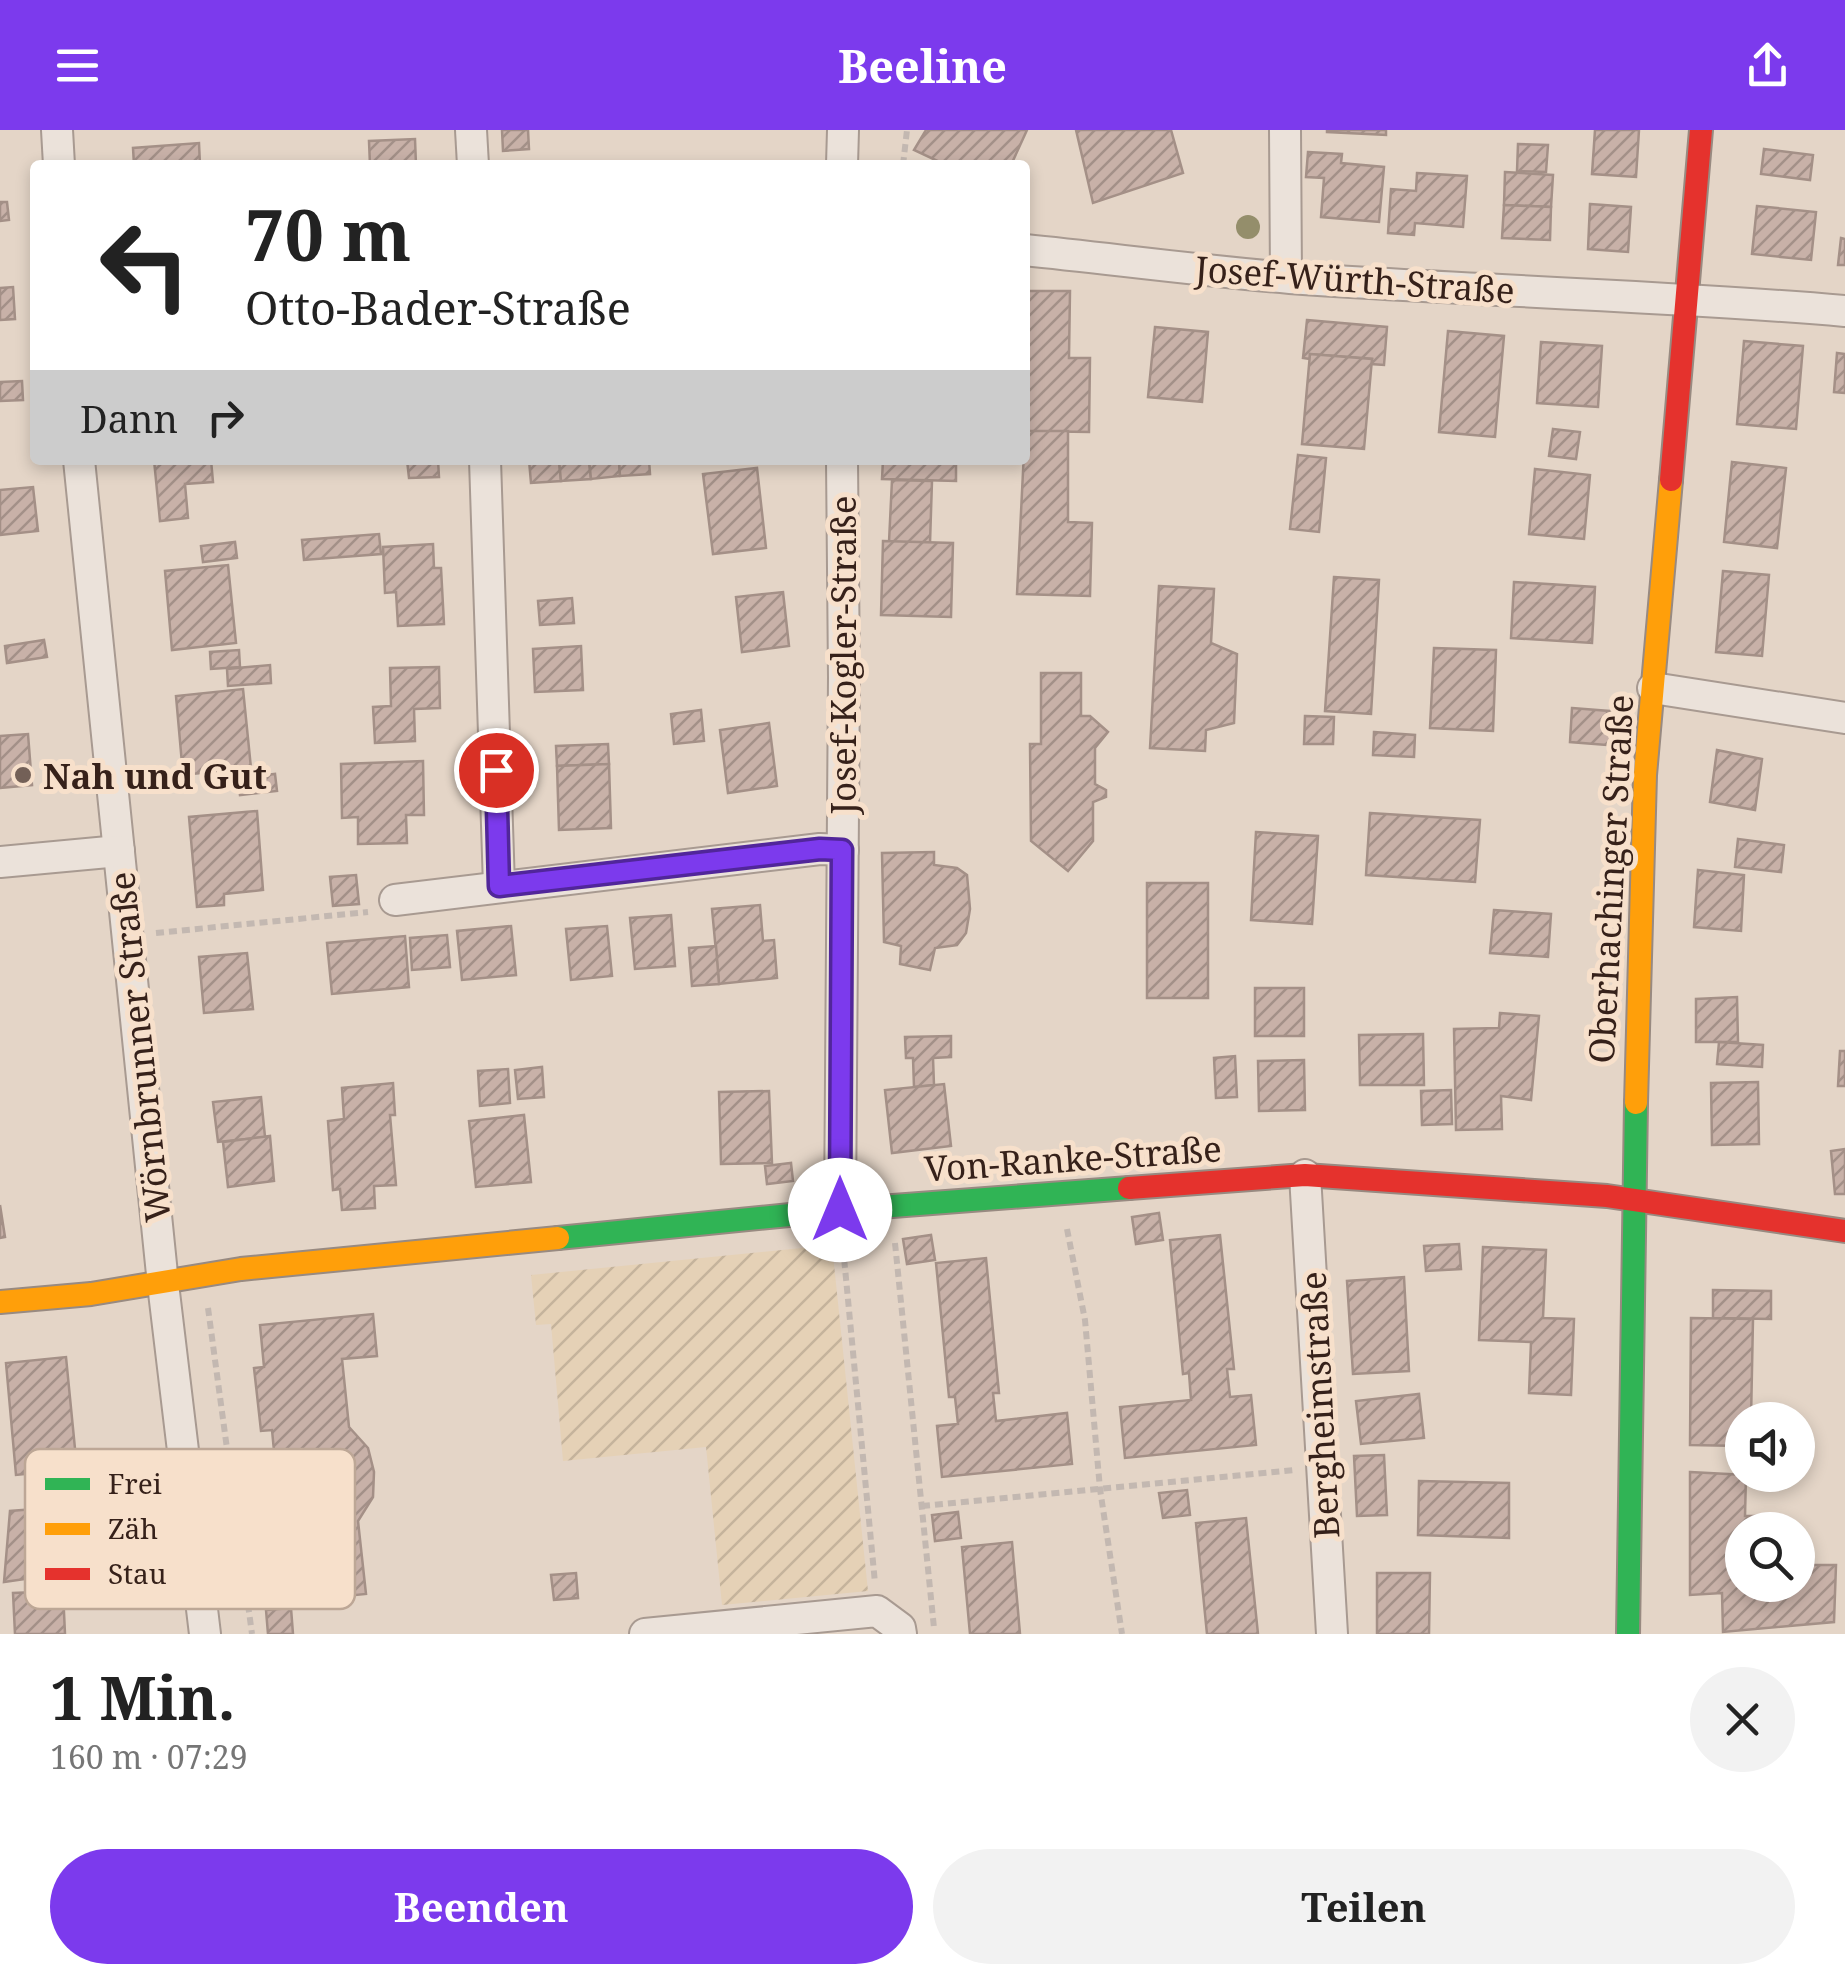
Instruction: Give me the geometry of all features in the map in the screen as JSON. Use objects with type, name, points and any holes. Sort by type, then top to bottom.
[{"type":"street","points":[[58,130],[59,160]]},
{"type":"street","points":[[471,130],[473,160]]},
{"type":"street","points":[[842,130],[842,160]]},
{"type":"street","points":[[1285,130],[1286,277]]},
{"type":"street","name":"Oberhachinger Straße","points":[[1628,1634],[1632,1200],[1646,775],[1701,130]]},
{"type":"street","name":"Josef-Würth-Straße","points":[[1030,251],[1286,277],[1845,311]]},
{"type":"street","name":"Wörnbrunner Straße","points":[[79,465],[182,1449]]},
{"type":"street","points":[[485,465],[499,886]]},
{"type":"street","name":"Josef-Kogler-Straße","points":[[840,1210],[842,465]]},
{"type":"street","points":[[1653,688],[1845,718]]},
{"type":"street","points":[[395,900],[820,849],[842,850]]},
{"type":"street","points":[[0,862],[119,851]]},
{"type":"street","name":"Von-Ranke-Straße","points":[[0,1302],[162,1284],[260,1268],[840,1210],[1305,1175],[1632,1200],[1845,1230]]},
{"type":"street","name":"Bergheimstraße","points":[[1305,1175],[1332,1634]]},
{"type":"street","name":"Wörnbrunner Straße","points":[[202,1609],[205,1634]]},
{"type":"street","points":[[645,1634],[877,1611],[900,1628],[901,1634]]},
{"type":"path","points":[[904,160],[907,130]]},
{"type":"path","points":[[128,936],[380,911],[395,900]]},
{"type":"path","points":[[1060,1194],[1085,1320],[1100,1489],[1122,1634]]},
{"type":"path","points":[[891,1206],[934,1634]]},
{"type":"path","points":[[840,1210],[877,1611]]},
{"type":"path","points":[[204,1276],[227,1449]]},
{"type":"path","points":[[922,1506],[1323,1467]]},
{"type":"path","points":[[249,1609],[252,1634]]},
{"type":"shaded area","points":[[832,1245],[868,1591],[722,1605],[706,1447],[563,1461],[551,1324],[536,1325],[531,1275]]},
{"type":"building","points":[[502,130],[528,130],[529,149],[503,151]]},
{"type":"building","points":[[926,130],[1027,130],[1013,160],[935,160],[914,150]]},
{"type":"building","points":[[1076,130],[1171,130],[1183,173],[1093,203]]},
{"type":"building","points":[[1386,130],[1386,135],[1327,132]]},
{"type":"building","points":[[1595,130],[1639,130],[1636,177],[1592,174]]},
{"type":"building","points":[[415,139],[416,160],[370,160],[369,141]]},
{"type":"building","points":[[199,143],[200,160],[134,160],[133,148]]},
{"type":"building","points":[[1518,144],[1548,145],[1546,172],[1517,171]]},
{"type":"building","points":[[1764,149],[1813,155],[1810,180],[1761,174]]},
{"type":"building","points":[[1308,152],[1342,154],[1341,163],[1384,167],[1379,222],[1321,217],[1324,178],[1306,177]]},
{"type":"building","points":[[1505,172],[1553,175],[1551,207],[1504,205]]},
{"type":"building","points":[[1417,173],[1467,176],[1463,227],[1415,223],[1414,235],[1388,233],[1391,189],[1416,191]]},
{"type":"building","points":[[0,202],[7,202],[9,220],[0,221]]},
{"type":"building","points":[[1590,204],[1631,207],[1628,252],[1588,249]]},
{"type":"building","points":[[1504,205],[1551,207],[1550,240],[1502,238]]},
{"type":"building","points":[[1757,206],[1816,212],[1811,260],[1752,254]]},
{"type":"building","points":[[1841,238],[1845,239],[1845,265],[1838,265]]},
{"type":"building","points":[[13,287],[15,319],[0,320],[0,288]]},
{"type":"building","points":[[1030,291],[1070,291],[1069,358],[1090,358],[1089,432],[1030,431]]},
{"type":"building","points":[[1307,320],[1387,327],[1384,365],[1371,364],[1372,359],[1310,354],[1310,359],[1303,358]]},
{"type":"building","points":[[1155,327],[1208,332],[1202,402],[1148,397]]},
{"type":"building","points":[[1448,331],[1504,336],[1495,437],[1439,432]]},
{"type":"building","points":[[1744,341],[1803,346],[1796,429],[1737,424]]},
{"type":"building","points":[[1541,342],[1602,346],[1598,407],[1537,403]]},
{"type":"building","points":[[1837,353],[1845,354],[1845,393],[1834,392]]},
{"type":"building","points":[[1310,354],[1372,359],[1364,449],[1302,444]]},
{"type":"building","points":[[22,381],[23,400],[0,401],[0,382]]},
{"type":"building","points":[[1553,429],[1580,432],[1576,459],[1549,456]]},
{"type":"building","points":[[1030,431],[1068,431],[1068,522],[1092,523],[1090,596],[1017,594],[1023,465],[1030,465]]},
{"type":"building","points":[[1298,455],[1326,458],[1319,532],[1290,529]]},
{"type":"building","points":[[1732,462],[1786,468],[1777,548],[1724,542]]},
{"type":"building","points":[[154,465],[211,465],[213,482],[185,484],[188,518],[160,521]]},
{"type":"building","points":[[408,465],[438,465],[439,477],[409,478]]},
{"type":"building","points":[[529,465],[559,465],[561,481],[531,483]]},
{"type":"building","points":[[559,465],[590,465],[591,479],[561,481]]},
{"type":"building","points":[[590,465],[619,465],[620,476],[591,479]]},
{"type":"building","points":[[619,465],[649,465],[650,474],[620,476]]},
{"type":"building","points":[[883,465],[956,465],[956,481],[882,479]]},
{"type":"building","points":[[757,468],[766,548],[713,554],[703,474]]},
{"type":"building","points":[[1535,469],[1590,475],[1584,539],[1529,534]]},
{"type":"building","points":[[892,480],[932,481],[930,543],[889,542]]},
{"type":"building","points":[[33,487],[38,531],[0,535],[0,490]]},
{"type":"building","points":[[379,534],[381,554],[304,560],[302,540]]},
{"type":"building","points":[[883,541],[953,543],[951,617],[881,615]]},
{"type":"building","points":[[235,542],[237,558],[203,562],[201,546]]},
{"type":"building","points":[[433,544],[434,568],[441,568],[444,624],[398,626],[396,592],[385,593],[383,547]]},
{"type":"building","points":[[228,565],[236,643],[172,650],[165,571]]},
{"type":"building","points":[[1723,571],[1769,575],[1762,656],[1716,652]]},
{"type":"building","points":[[1334,577],[1379,580],[1371,714],[1325,711]]},
{"type":"building","points":[[1514,582],[1595,587],[1592,643],[1511,638]]},
{"type":"building","points":[[1159,586],[1214,589],[1211,643],[1237,654],[1234,723],[1206,730],[1205,751],[1150,748]]},
{"type":"building","points":[[783,592],[789,646],[742,652],[736,597]]},
{"type":"building","points":[[572,598],[574,623],[540,625],[538,601]]},
{"type":"building","points":[[44,640],[47,657],[7,663],[5,646]]},
{"type":"building","points":[[581,646],[583,690],[535,692],[533,649]]},
{"type":"building","points":[[1434,648],[1496,650],[1493,731],[1430,728]]},
{"type":"building","points":[[239,650],[240,667],[211,669],[210,652]]},
{"type":"building","points":[[270,665],[271,683],[228,686],[227,669]]},
{"type":"building","points":[[439,667],[440,708],[414,709],[415,741],[375,743],[373,707],[391,706],[390,668]]},
{"type":"building","points":[[1041,673],[1081,673],[1081,716],[1090,716],[1108,732],[1095,748],[1095,784],[1106,790],[1106,797],[1093,802],[1093,841],[1068,871],[1031,841],[1030,744],[1041,744]]},
{"type":"building","points":[[243,689],[251,768],[183,775],[176,696]]},
{"type":"building","points":[[1572,708],[1622,712],[1619,746],[1570,742]]},
{"type":"building","points":[[701,710],[704,741],[674,744],[671,714]]},
{"type":"building","points":[[1305,716],[1334,717],[1333,744],[1304,744]]},
{"type":"building","points":[[769,723],[777,786],[728,793],[720,730]]},
{"type":"building","points":[[1374,732],[1415,735],[1414,757],[1373,755]]},
{"type":"building","points":[[28,734],[32,785],[0,788],[0,736]]},
{"type":"building","points":[[608,744],[609,764],[557,766],[556,746]]},
{"type":"building","points":[[1717,750],[1762,759],[1755,810],[1710,802]]},
{"type":"building","points":[[423,761],[424,815],[406,815],[407,843],[358,844],[358,817],[342,818],[341,764]]},
{"type":"building","points":[[609,764],[611,828],[559,830],[557,766]]},
{"type":"building","points":[[275,774],[277,791],[240,795],[238,778]]},
{"type":"building","points":[[257,811],[263,890],[224,894],[224,905],[197,907],[189,817]]},
{"type":"building","points":[[1370,813],[1480,820],[1475,882],[1366,875]]},
{"type":"building","points":[[1256,832],[1318,836],[1312,924],[1251,920]]},
{"type":"building","points":[[1738,839],[1784,845],[1781,872],[1735,867]]},
{"type":"building","points":[[934,852],[934,865],[957,868],[967,875],[970,909],[966,933],[957,945],[935,948],[930,970],[900,964],[901,946],[884,942],[882,853]]},
{"type":"building","points":[[1698,870],[1744,875],[1741,931],[1694,927]]},
{"type":"building","points":[[356,875],[359,904],[333,906],[330,877]]},
{"type":"building","points":[[1147,883],[1208,883],[1208,998],[1147,998]]},
{"type":"building","points":[[760,905],[763,941],[774,940],[777,978],[719,984],[712,909]]},
{"type":"building","points":[[1494,910],[1551,914],[1548,957],[1490,953]]},
{"type":"building","points":[[671,915],[675,966],[635,969],[630,918]]},
{"type":"building","points":[[511,926],[516,975],[462,980],[457,931]]},
{"type":"building","points":[[607,926],[612,976],[571,980],[566,929]]},
{"type":"building","points":[[447,935],[450,967],[412,970],[410,938]]},
{"type":"building","points":[[405,936],[409,987],[332,994],[327,943]]},
{"type":"building","points":[[716,946],[719,984],[692,986],[689,948]]},
{"type":"building","points":[[247,953],[253,1009],[204,1013],[199,957]]},
{"type":"building","points":[[1255,988],[1304,988],[1304,1036],[1255,1036]]},
{"type":"building","points":[[1737,997],[1738,1042],[1696,1042],[1696,999]]},
{"type":"building","points":[[1500,1013],[1539,1016],[1531,1100],[1501,1096],[1502,1129],[1456,1130],[1454,1029],[1499,1028]]},
{"type":"building","points":[[1423,1034],[1424,1085],[1360,1085],[1359,1035]]},
{"type":"building","points":[[951,1036],[951,1057],[933,1058],[934,1085],[914,1087],[913,1058],[906,1058],[905,1037]]},
{"type":"building","points":[[1719,1042],[1763,1045],[1762,1067],[1717,1064]]},
{"type":"building","points":[[1840,1051],[1845,1051],[1845,1086],[1838,1086]]},
{"type":"building","points":[[1235,1056],[1237,1097],[1216,1098],[1214,1058]]},
{"type":"building","points":[[1304,1060],[1305,1110],[1259,1111],[1258,1061]]},
{"type":"building","points":[[542,1067],[544,1097],[518,1099],[515,1070]]},
{"type":"building","points":[[508,1069],[510,1103],[480,1106],[478,1071]]},
{"type":"building","points":[[1758,1082],[1759,1144],[1712,1145],[1711,1083]]},
{"type":"building","points":[[393,1083],[395,1115],[390,1115],[396,1185],[374,1186],[375,1208],[342,1210],[340,1189],[333,1190],[328,1121],[344,1119],[342,1088]]},
{"type":"building","points":[[944,1084],[951,1146],[892,1153],[885,1090]]},
{"type":"building","points":[[1451,1090],[1452,1124],[1422,1125],[1421,1091]]},
{"type":"building","points":[[769,1091],[772,1163],[721,1164],[719,1092]]},
{"type":"building","points":[[261,1097],[265,1137],[218,1142],[213,1102]]},
{"type":"building","points":[[524,1115],[531,1182],[476,1187],[469,1121]]},
{"type":"building","points":[[270,1136],[274,1181],[228,1187],[223,1142]]},
{"type":"building","points":[[1845,1149],[1845,1194],[1835,1194],[1831,1151]]},
{"type":"building","points":[[791,1163],[793,1181],[767,1184],[765,1166]]},
{"type":"building","points":[[0,1205],[5,1237],[0,1238]]},
{"type":"building","points":[[1159,1213],[1163,1240],[1136,1244],[1132,1217]]},
{"type":"building","points":[[931,1235],[935,1260],[907,1264],[903,1239]]},
{"type":"building","points":[[1220,1235],[1234,1369],[1227,1369],[1230,1397],[1251,1395],[1256,1445],[1125,1458],[1120,1407],[1191,1400],[1189,1373],[1183,1374],[1170,1240]]},
{"type":"building","points":[[1459,1244],[1461,1269],[1426,1271],[1424,1246]]},
{"type":"building","points":[[1483,1247],[1546,1250],[1543,1318],[1574,1319],[1571,1395],[1529,1393],[1531,1342],[1479,1340]]},
{"type":"building","points":[[986,1258],[999,1393],[993,1393],[996,1421],[1067,1413],[1072,1464],[942,1477],[937,1426],[958,1424],[955,1397],[949,1397],[936,1263]]},
{"type":"building","points":[[1404,1277],[1409,1371],[1353,1374],[1347,1281]]},
{"type":"building","points":[[1713,1290],[1771,1291],[1771,1319],[1713,1318]]},
{"type":"building","points":[[373,1314],[377,1356],[342,1359],[349,1427],[368,1448],[374,1472],[373,1497],[358,1521],[366,1594],[355,1595],[355,1449],[274,1449],[272,1430],[261,1431],[254,1368],[264,1367],[260,1325]]},
{"type":"building","points":[[1691,1318],[1753,1319],[1751,1402],[1725,1402],[1725,1446],[1690,1445]]},
{"type":"building","points":[[66,1357],[75,1449],[25,1449],[25,1474],[16,1475],[6,1363]]},
{"type":"building","points":[[1419,1394],[1424,1438],[1361,1444],[1356,1401]]},
{"type":"building","points":[[1384,1455],[1387,1515],[1357,1516],[1354,1456]]},
{"type":"building","points":[[1690,1472],[1725,1474],[1725,1492],[1746,1492],[1745,1512],[1725,1512],[1725,1602],[1815,1602],[1815,1565],[1836,1565],[1834,1622],[1723,1632],[1722,1593],[1690,1595]]},
{"type":"building","points":[[1419,1481],[1509,1483],[1509,1538],[1418,1535]]},
{"type":"building","points":[[1187,1490],[1190,1515],[1163,1518],[1159,1493]]},
{"type":"building","points":[[25,1510],[25,1579],[4,1582],[10,1511]]},
{"type":"building","points":[[958,1512],[961,1538],[935,1541],[932,1515]]},
{"type":"building","points":[[1246,1518],[1258,1634],[1207,1634],[1196,1523]]},
{"type":"building","points":[[1012,1542],[1020,1634],[970,1634],[962,1547]]},
{"type":"building","points":[[576,1573],[578,1598],[554,1600],[551,1575]]},
{"type":"building","points":[[1377,1573],[1430,1573],[1429,1634],[1377,1634]]},
{"type":"building","points":[[13,1593],[25,1593],[25,1609],[64,1609],[65,1634],[15,1634]]},
{"type":"building","points":[[291,1609],[293,1634],[268,1634],[266,1610]]},
{"type":"traffic: fast","points":[[1628,1634],[1636,1103]]},
{"type":"traffic: fast","points":[[558,1238],[840,1210],[1129,1188]]},
{"type":"traffic: slow","points":[[1636,1103],[1645,775],[1671,480]]},
{"type":"traffic: slow","points":[[0,1302],[91,1294],[241,1269],[558,1238]]},
{"type":"traffic: jam","points":[[1671,480],[1701,130]]},
{"type":"traffic: jam","points":[[1129,1188],[1305,1175],[1607,1196],[1845,1231]]},
{"type":"place","name":"Nah und Gut","points":[[23,775]]},
{"type":"route","points":[[496,770],[499,886],[820,849],[842,850],[840,1210]]}]
